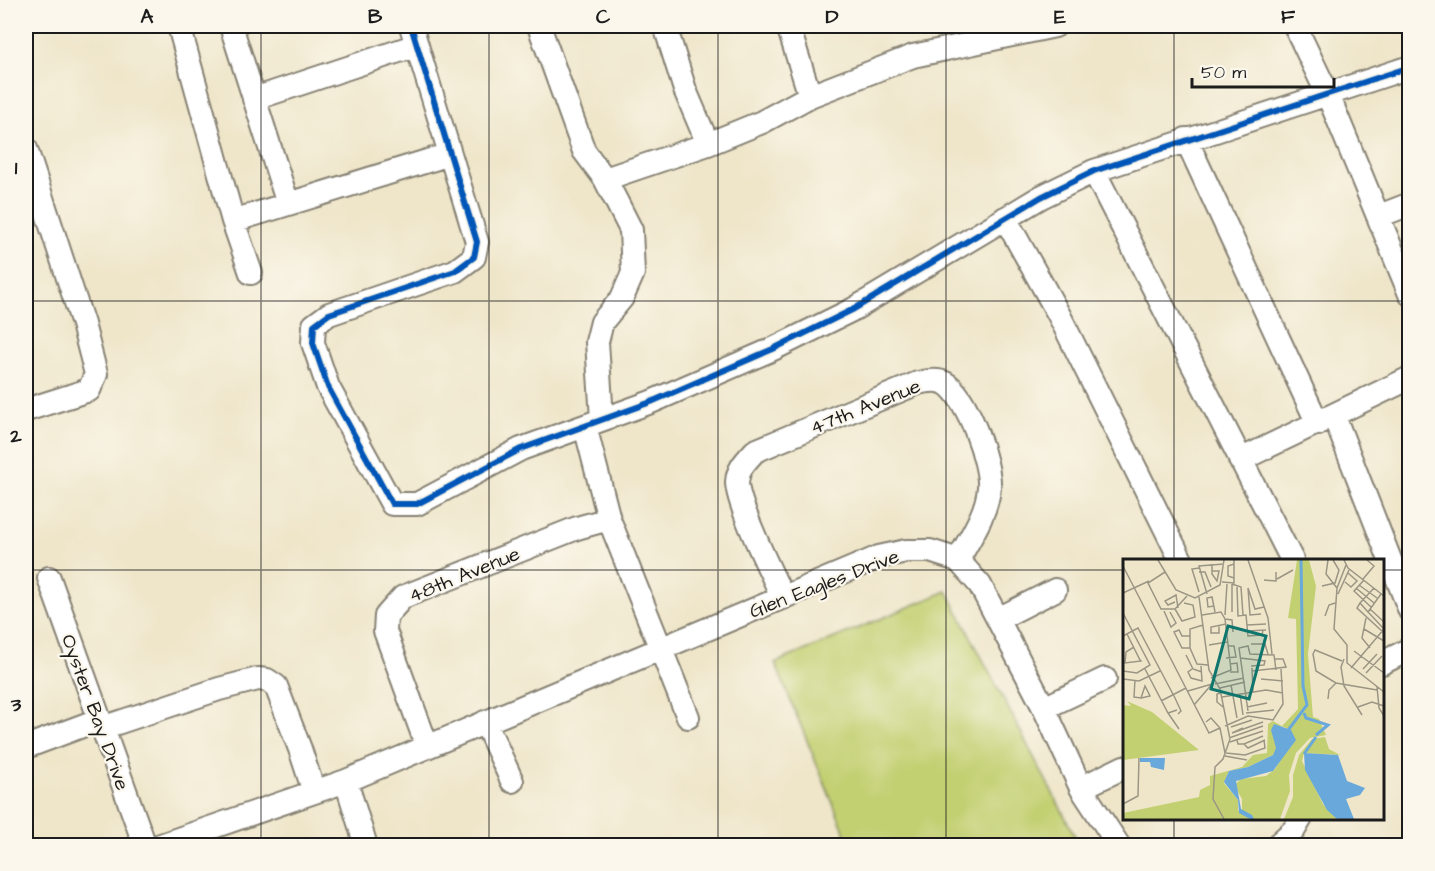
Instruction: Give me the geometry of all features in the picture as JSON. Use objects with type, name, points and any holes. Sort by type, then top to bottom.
[{"type":"street","points":[[179,26],[233,221],[251,273]]},
{"type":"street","points":[[231,26],[288,204]]},
{"type":"street","points":[[539,26],[584,151],[605,179],[631,230],[633,273],[622,298],[602,322],[597,342],[593,422],[609,519],[688,717]]},
{"type":"street","points":[[665,26],[685,90],[708,144]]},
{"type":"street","points":[[788,26],[810,96]]},
{"type":"street","points":[[605,179],[708,144],[762,122],[810,96],[914,56],[1055,26]]},
{"type":"street","points":[[1295,26],[1328,95],[1410,294]]},
{"type":"street","points":[[254,99],[414,35],[477,242],[474,257],[454,271],[329,314],[314,325],[313,343],[328,387],[393,504],[417,504],[521,449],[546,442],[593,422],[651,402],[773,350],[854,309],[1041,197],[1094,171],[1185,139],[1410,67]]},
{"type":"street","points":[[1185,139],[1326,420],[1410,611]]},
{"type":"street","points":[[26,149],[83,324],[96,374],[89,390],[26,410]]},
{"type":"street","points":[[233,221],[450,154]]},
{"type":"street","points":[[1094,171],[1291,559]]},
{"type":"street","points":[[1379,216],[1410,204]]},
{"type":"street","points":[[1005,218],[1059,315],[1180,559]]},
{"type":"street","points":[[1240,460],[1410,378]]},
{"type":"street","name":"47th Avenue","points":[[783,598],[744,510],[737,483],[740,466],[754,451],[930,380],[944,382],[953,389],[962,402],[974,427],[989,473],[989,489],[983,512],[958,560]]},
{"type":"street","name":"48th Avenue","points":[[427,746],[385,631],[386,616],[403,597],[577,528],[609,519]]},
{"type":"street","name":"Glen Eagles Drive","points":[[158,846],[346,781],[879,557],[906,551],[930,551],[958,560]]},
{"type":"street","points":[[958,560],[980,585],[1044,708],[1081,788],[1119,846]]},
{"type":"street","name":"Oyster Bay Drive","points":[[49,578],[145,846]]},
{"type":"street","points":[[998,619],[1055,590]]},
{"type":"street","points":[[1384,662],[1410,649]]},
{"type":"street","points":[[26,747],[219,689],[258,679],[267,680],[276,686],[314,792]]},
{"type":"street","points":[[1044,708],[1105,679]]},
{"type":"street","points":[[485,722],[512,781]]},
{"type":"street","points":[[1081,788],[1123,768]]},
{"type":"street","points":[[346,781],[366,846]]},
{"type":"street","points":[[1276,846],[1300,831]]},
{"type":"green space","points":[[947,591],[1075,836],[1043,846],[850,845],[775,663]]},
{"type":"cycle path","points":[[411,26],[477,242],[474,257],[455,271],[329,314],[314,325],[313,343],[328,387],[392,504],[417,504],[521,449],[651,402],[773,349],[854,309],[1041,197],[1094,171],[1410,67]]}]
